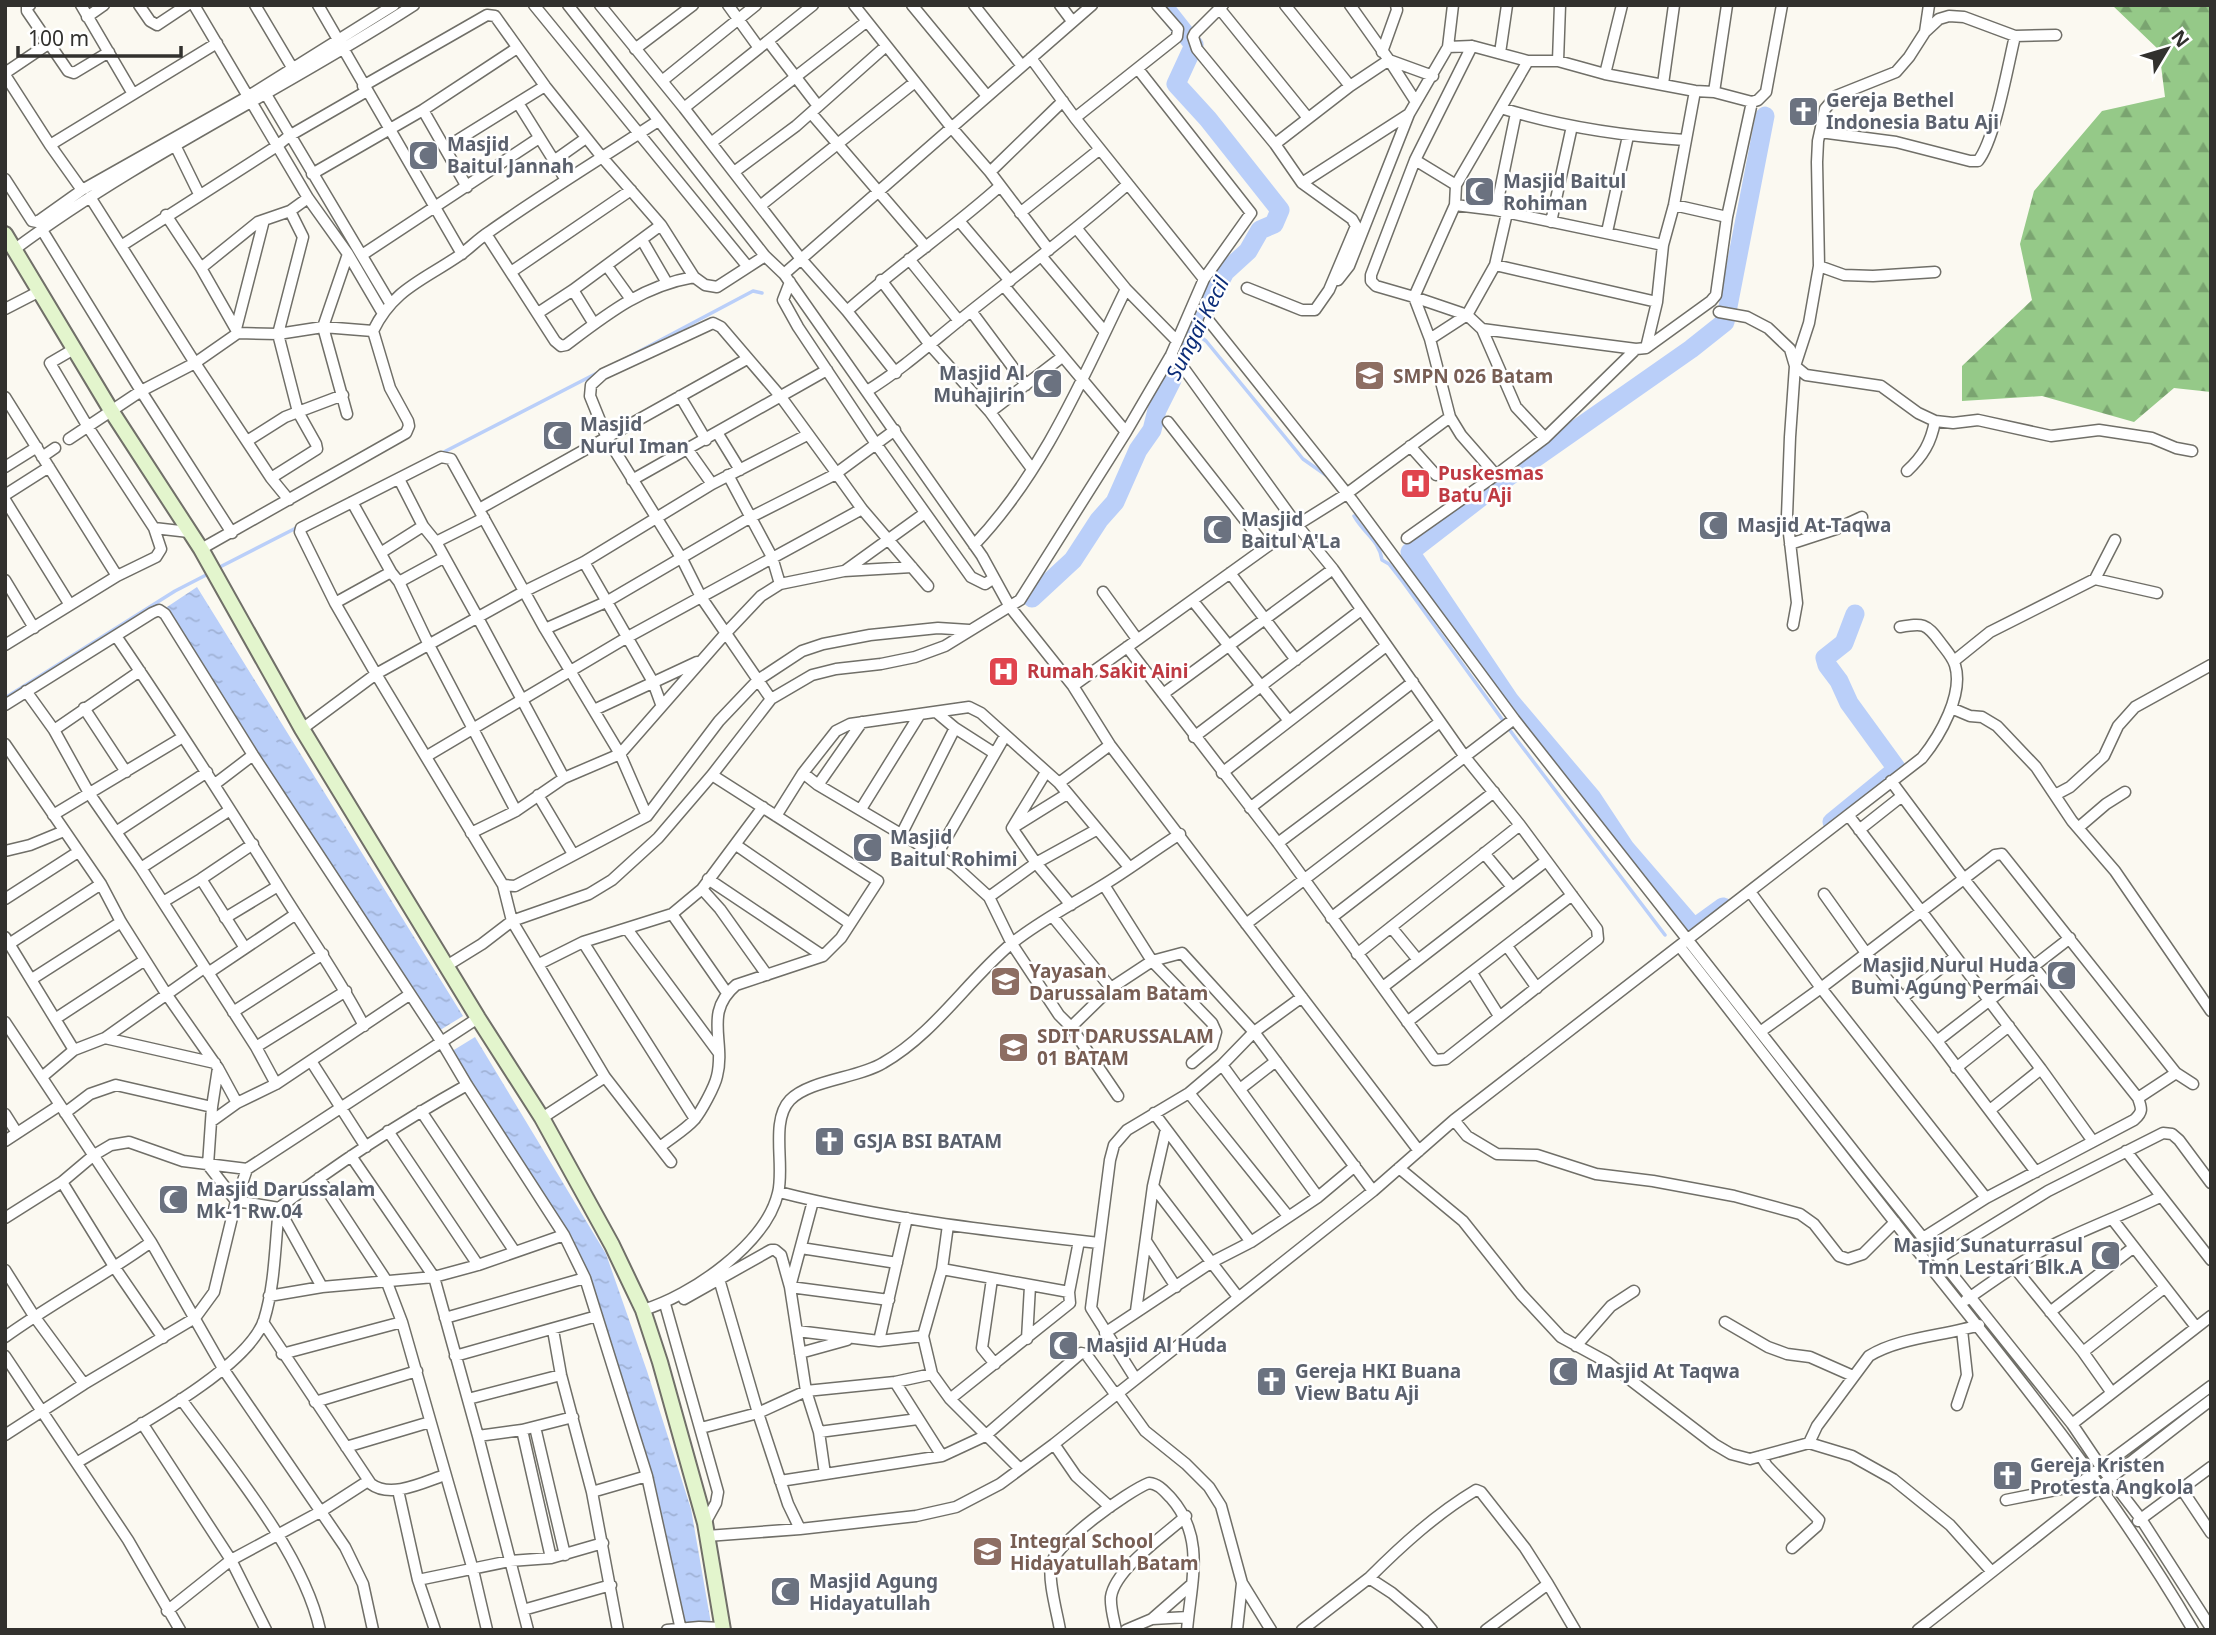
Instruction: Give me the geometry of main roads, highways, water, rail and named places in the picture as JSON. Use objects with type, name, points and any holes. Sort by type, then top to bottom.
[{"type":"water","points":[[197,587],[463,1016],[437,1032],[164,609]]},
{"type":"water","points":[[475,1037],[606,1254],[691,1509],[712,1629],[687,1630],[653,1484],[581,1260],[449,1053]]},
{"type":"waterway","name":"Sungai Kecil","points":[[1032,598],[1073,560],[1099,520],[1115,502],[1138,450],[1152,430],[1180,352],[1194,332],[1225,272],[1248,251],[1260,230],[1274,224],[1280,210],[1208,119],[1176,84],[1194,45],[1168,12]]},
{"type":"waterway","points":[[1723,907],[1694,928],[1625,848],[1592,798],[1510,701],[1410,552],[1498,484],[1691,349],[1725,322],[1765,116]]},
{"type":"waterway","points":[[621,361],[753,291],[762,293]]},
{"type":"waterway","points":[[1194,332],[1206,341],[1303,459],[1330,478]]},
{"type":"waterway","points":[[440,454],[601,371]]},
{"type":"waterway","points":[[1354,516],[1378,547],[1382,560],[1389,564],[1403,582],[1517,740],[1665,935]]},
{"type":"waterway","points":[[216,569],[300,526]]},
{"type":"waterway","points":[[5,698],[175,591],[210,573]]},
{"type":"waterway","points":[[1832,822],[1897,769],[1849,703],[1825,658],[1844,643],[1855,614]]},
{"type":"place","name":"Gereja Bethel Indonesia Batu Aji","points":[[1803,111]]},
{"type":"place","name":"Masjid Baitul Jannah","points":[[424,155]]},
{"type":"place","name":"Masjid Baitul Rohiman","points":[[1480,192]]},
{"type":"place","name":"SMPN 026 Batam","points":[[1370,376]]},
{"type":"place","name":"Masjid Al Muhajirin","points":[[1048,384]]},
{"type":"place","name":"Masjid Nurul Iman","points":[[557,435]]},
{"type":"place","name":"Puskesmas Batu Aji","points":[[1415,484]]},
{"type":"place","name":"Masjid At-Taqwa","points":[[1714,525]]},
{"type":"place","name":"Masjid Baitul A'La","points":[[1218,530]]},
{"type":"place","name":"Rumah Sakit Aini","points":[[1004,671]]},
{"type":"place","name":"Masjid Baitul Rohimi","points":[[867,848]]},
{"type":"place","name":"Masjid Nurul Huda Bumi Agung Permai","points":[[2062,976]]},
{"type":"place","name":"Yayasan Darussalam Batam","points":[[1006,982]]},
{"type":"place","name":"SDIT DARUSSALAM 01 BATAM","points":[[1014,1047]]},
{"type":"place","name":"GSJA BSI BATAM","points":[[830,1141]]},
{"type":"place","name":"Masjid Darussalam Mk-1 Rw.04","points":[[173,1200]]},
{"type":"place","name":"Masjid Sunaturrasul Tmn Lestari Blk.A","points":[[2106,1256]]},
{"type":"place","name":"Masjid Al Huda","points":[[1063,1345]]},
{"type":"place","name":"Masjid At Taqwa","points":[[1563,1371]]},
{"type":"place","name":"Gereja HKI Buana View Batu Aji","points":[[1272,1382]]},
{"type":"place","name":"Gereja Kristen Protesta Angkola","points":[[2007,1476]]},
{"type":"place","name":"Integral School Hidayatullah Batam","points":[[987,1552]]},
{"type":"place","name":"Masjid Agung Hidayatullah","points":[[786,1592]]}]
